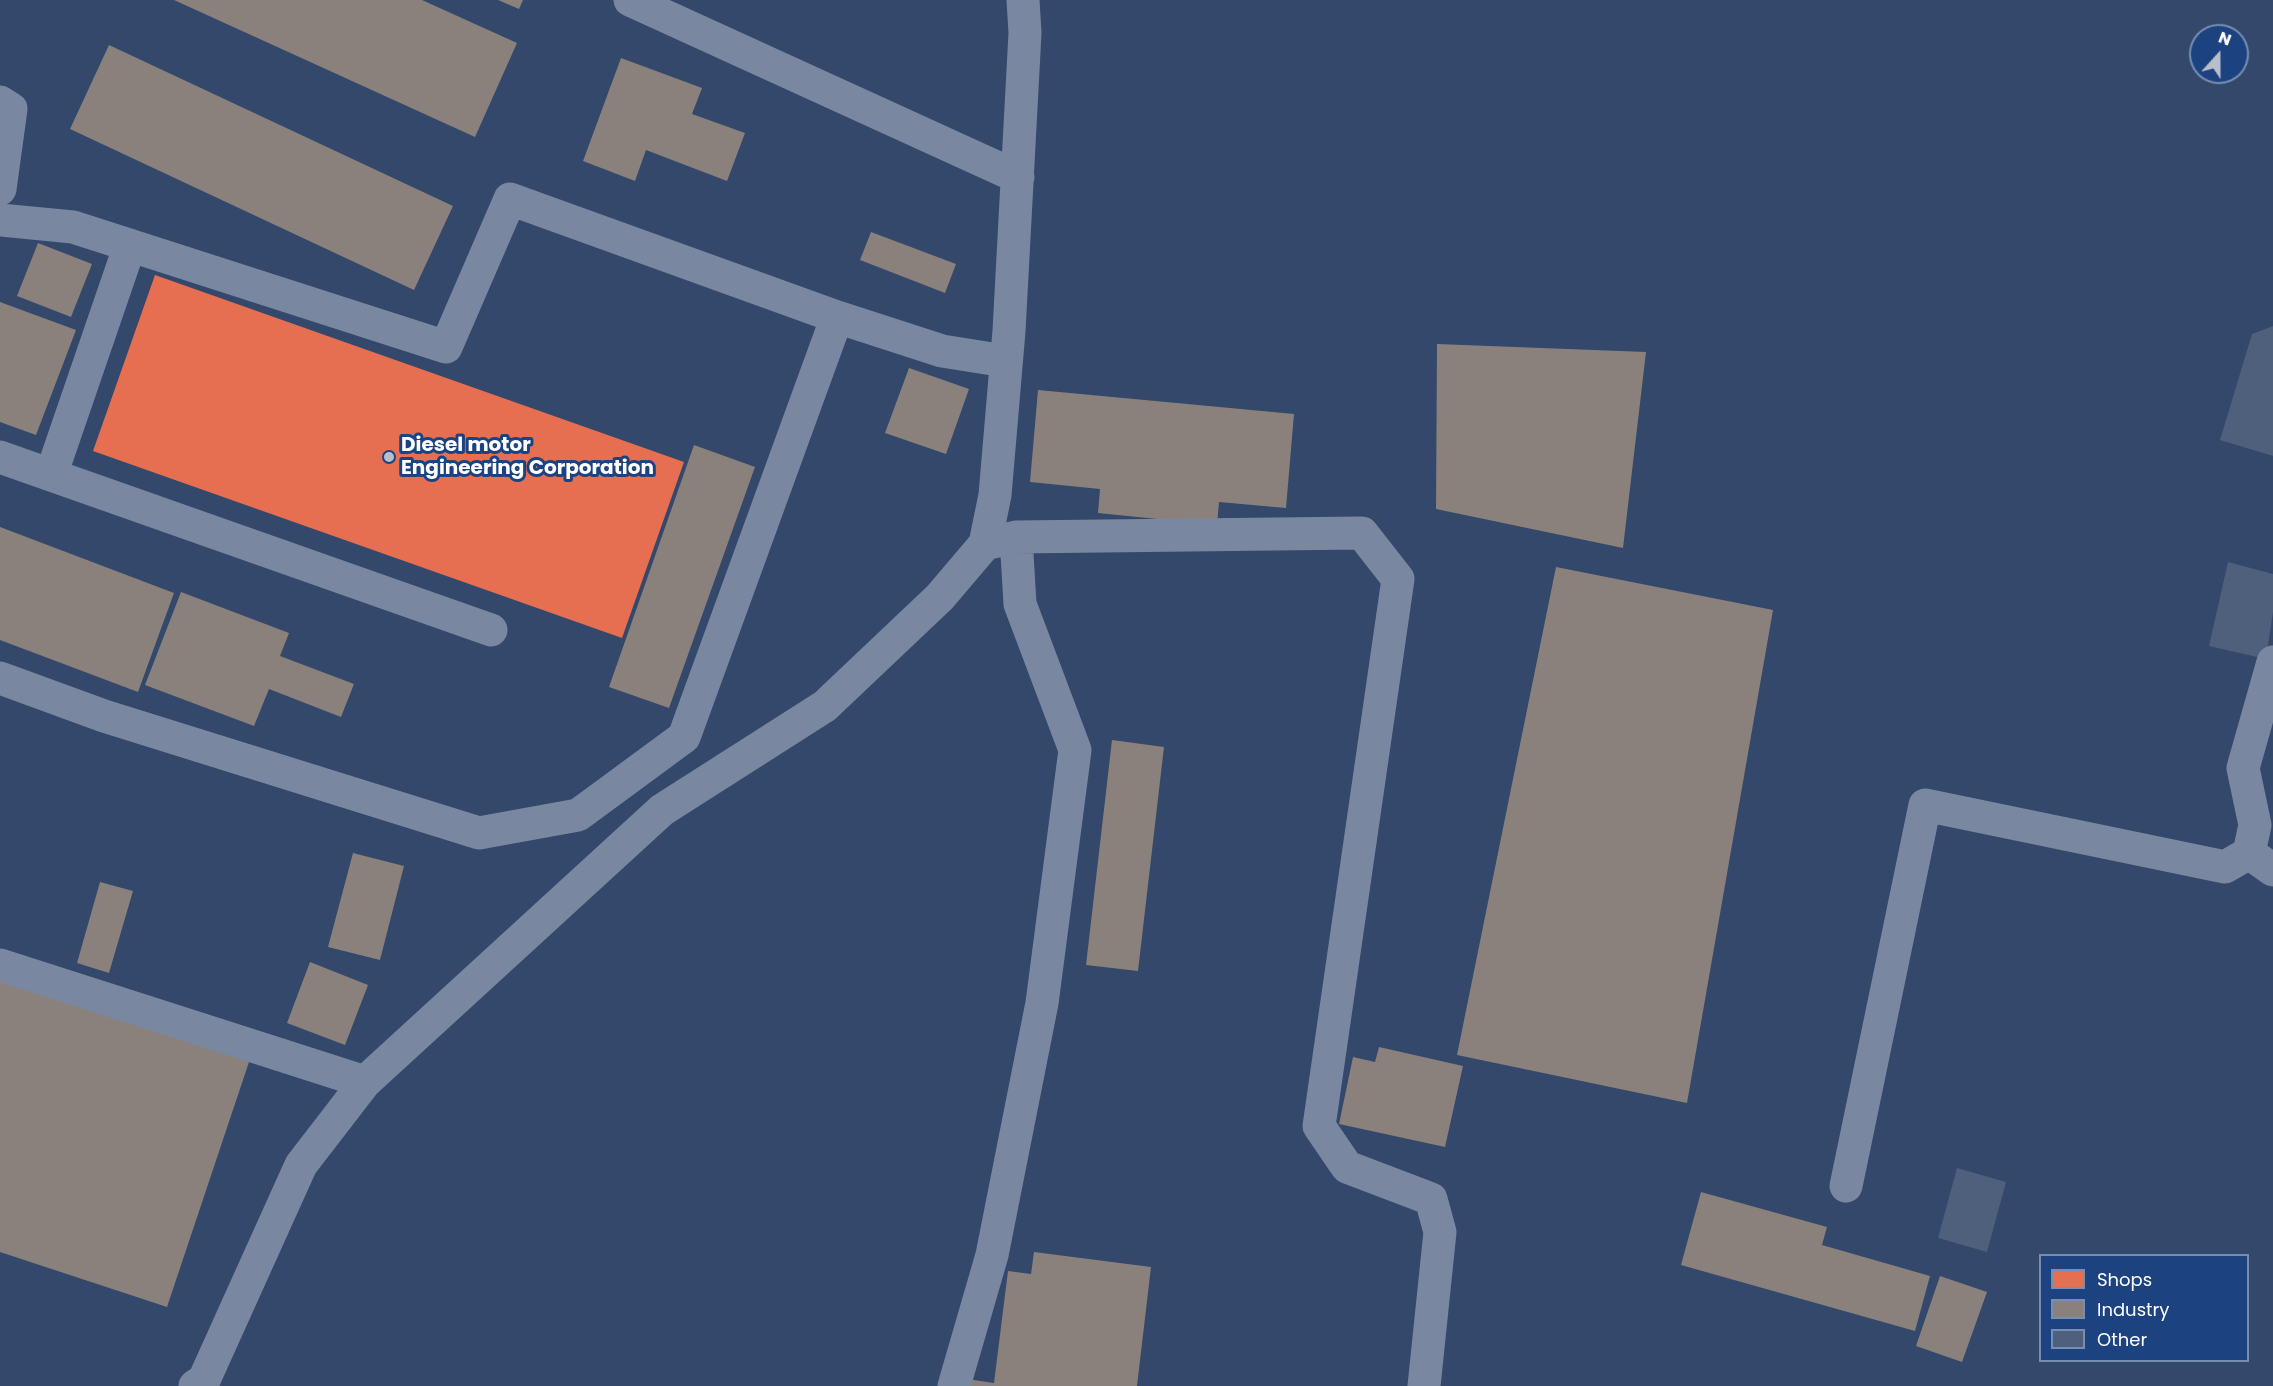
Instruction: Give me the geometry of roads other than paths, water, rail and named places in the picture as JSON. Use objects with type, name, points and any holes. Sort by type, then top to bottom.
[{"type":"street","points":[[630,0],[1018,177]]},
{"type":"street","points":[[195,1386],[204,1380],[301,1165],[365,1082],[662,810],[825,706],[940,597],[985,544],[995,495],[1018,177],[1025,33],[1023,0]]},
{"type":"street","points":[[0,102],[10,109],[0,189]]},
{"type":"street","points":[[0,220],[73,227],[446,347],[510,199],[837,316],[942,351],[1005,361]]},
{"type":"street","points":[[51,475],[130,245]]},
{"type":"street","points":[[0,678],[104,716],[478,833],[578,815],[684,737],[837,316]]},
{"type":"street","points":[[0,457],[491,630]]},
{"type":"street","points":[[985,544],[1017,537],[1362,533],[1398,579],[1319,1126],[1347,1167],[1431,1199],[1440,1232],[1424,1386]]},
{"type":"street","points":[[954,1386],[992,1255],[1042,1004],[1075,750],[1020,604],[1017,537]]},
{"type":"street","points":[[1846,1186],[1925,805],[2225,867],[2261,861],[2243,768],[2273,662]]},
{"type":"street","points":[[0,965],[365,1082]]},
{"type":"place","name":"Diesel motor Engineering Corporation","points":[[389,457]]}]
